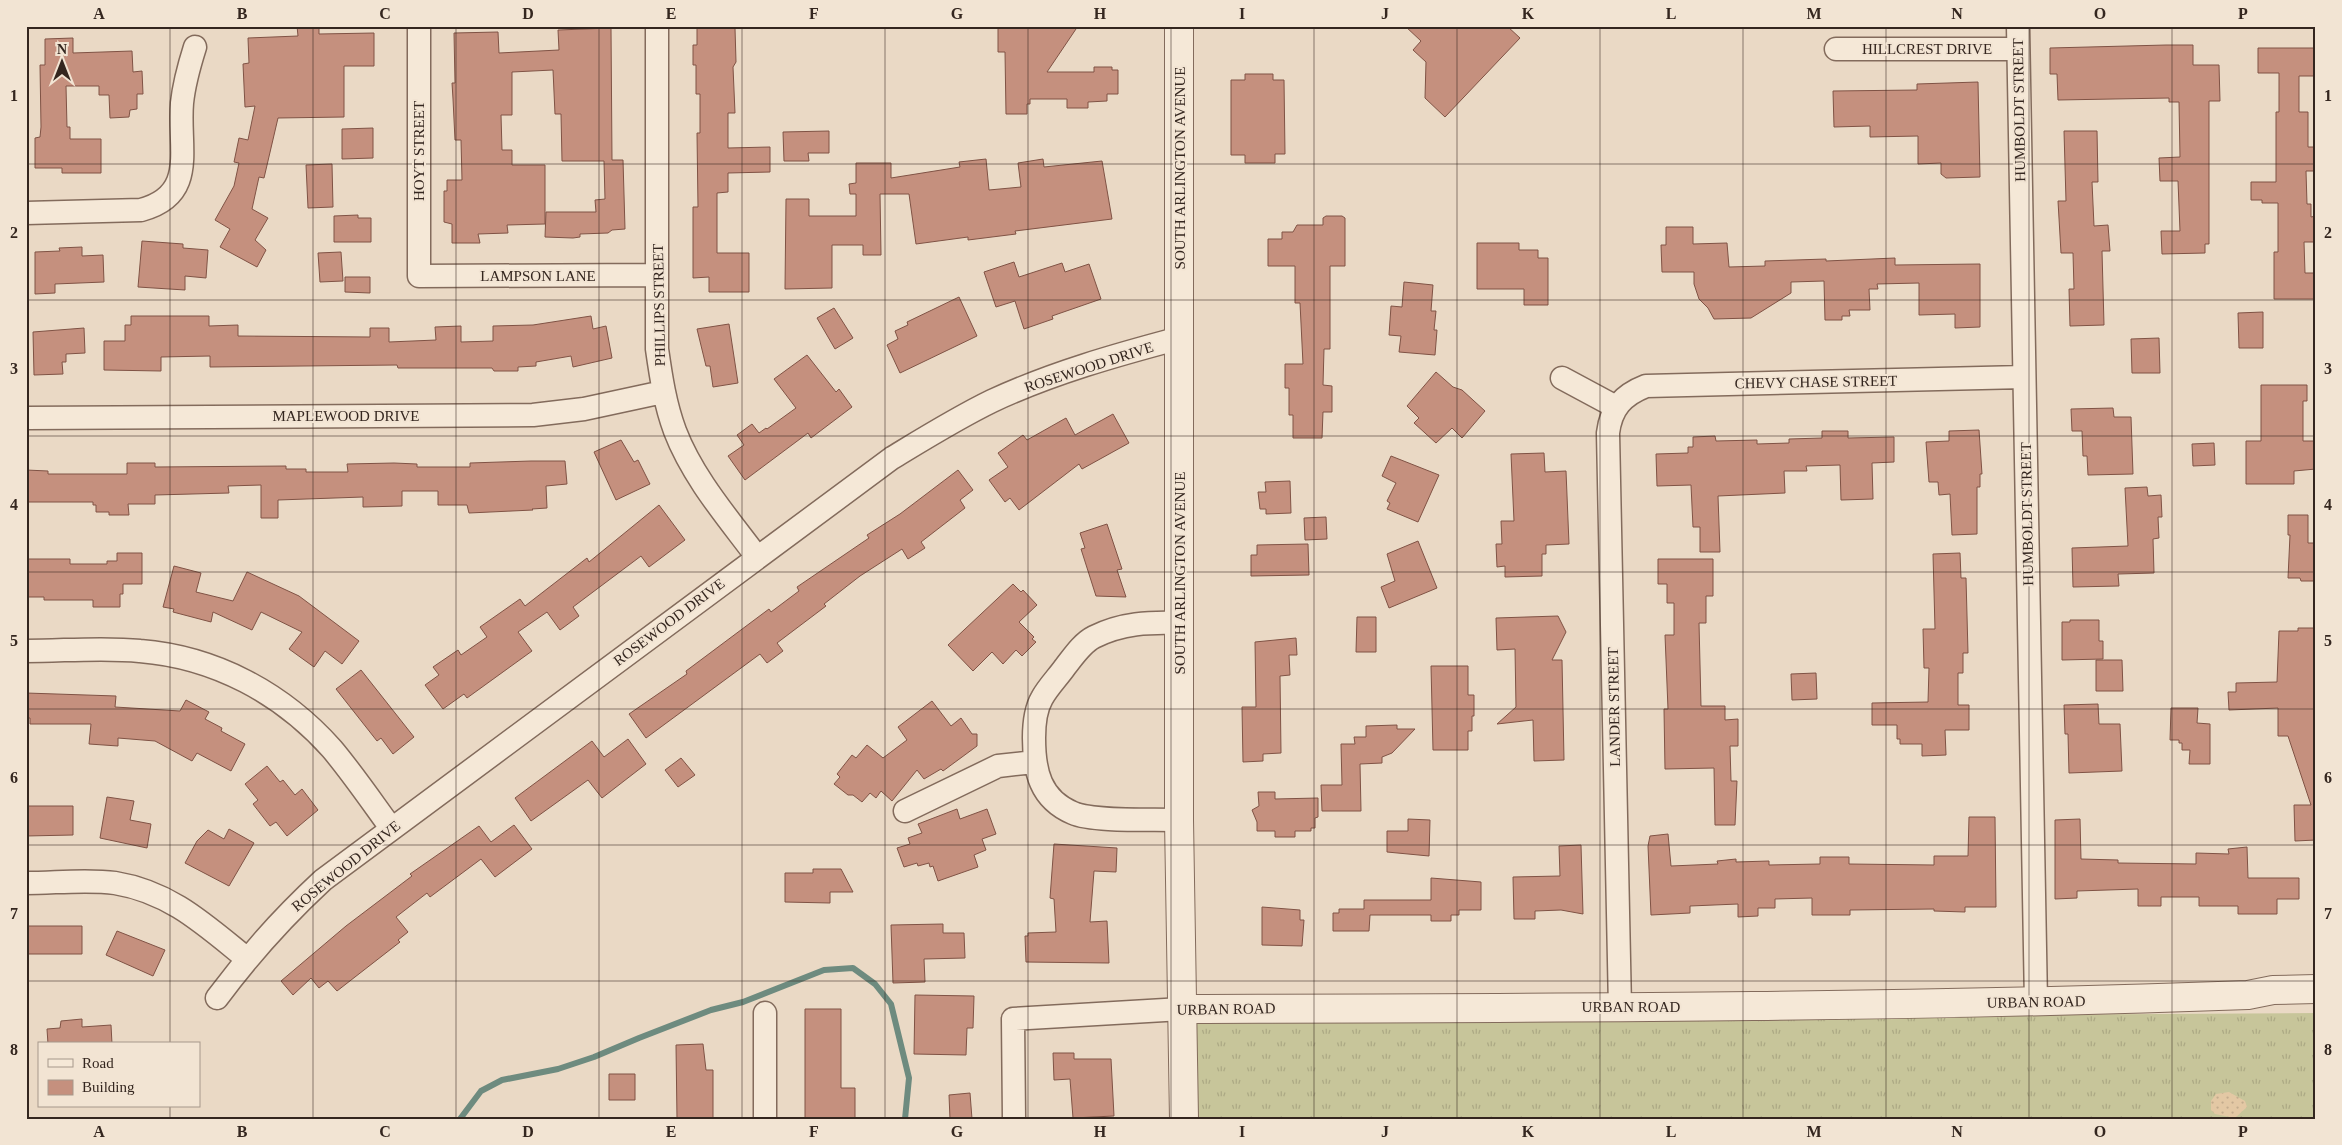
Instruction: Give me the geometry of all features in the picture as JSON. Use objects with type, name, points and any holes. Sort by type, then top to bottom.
[{"type":"street","name":"HOYT STREET","points":[[419,26],[419,276]]},
{"type":"street","name":"PHILLIPS STREET","points":[[657,26],[656,349],[663,392],[676,432],[692,467],[757,557]]},
{"type":"street","name":"SOUTH ARLINGTON AVENUE","points":[[1179,26],[1179,820],[1184,1119]]},
{"type":"street","name":"HUMBOLDT STREET","points":[[2018,26],[2036,1003]]},
{"type":"street","points":[[26,213],[141,210],[155,207],[168,199],[176,187],[182,172],[182,104],[186,74],[195,47]]},
{"type":"street","name":"HILLCREST DRIVE","points":[[1836,49],[2018,49]]},
{"type":"street","name":"LAMPSON LANE","points":[[419,276],[657,275]]},
{"type":"street","name":"ROSEWOOD DRIVE","points":[[217,998],[246,958],[284,916],[323,880],[892,458],[960,418],[1049,377],[1180,338]]},
{"type":"street","name":"CHEVY CHASE STREET","points":[[1616,407],[1631,392],[1646,386],[2024,377]]},
{"type":"street","points":[[1562,378],[1616,407]]},
{"type":"street","name":"MAPLEWOOD DRIVE","points":[[26,418],[532,414],[584,409],[663,392]]},
{"type":"street","name":"LANDER STREET","points":[[1616,407],[1610,420],[1608,433],[1620,1008]]},
{"type":"street","points":[[1179,623],[1139,622],[1092,638],[1080,649],[1042,697],[1036,713],[1034,728],[1034,762],[1038,781],[1048,796],[1060,807],[1075,814],[1092,818],[1179,820]]},
{"type":"street","points":[[26,651],[140,650],[177,656],[213,666],[246,680],[279,701],[305,721],[332,750],[392,828]]},
{"type":"street","points":[[905,811],[998,766],[1034,762]]},
{"type":"street","points":[[26,883],[113,883],[141,889],[167,898],[192,914],[246,958]]},
{"type":"street","name":"URBAN ROAD","points":[[1014,1119],[1013,1019],[1182,1009],[1620,1008],[2036,1003],[2248,995],[2273,990],[2316,988]]},
{"type":"street","name":"URBAN ROAD","points":[[2248,995],[2271,1001],[2316,1000]]},
{"type":"street","points":[[764,1119],[765,1013]]},
{"type":"green space","points":[[2316,1013],[2316,1119],[1195,1119],[1195,1020]]},
{"type":"sand","points":[[2229,1092],[2245,1101],[2247,1107],[2235,1118],[2215,1114],[2211,1110],[2211,1101],[2216,1094]]},
{"type":"building","points":[[297,26],[319,26],[319,34],[374,33],[374,66],[344,66],[344,117],[278,118],[264,178],[259,177],[252,209],[268,218],[255,240],[266,250],[257,267],[220,247],[230,229],[215,220],[234,186],[239,163],[234,162],[239,138],[248,140],[255,106],[245,107],[243,64],[249,63],[248,38],[298,36]]},
{"type":"building","points":[[1005,26],[1078,26],[1047,72],[1094,72],[1094,67],[1112,67],[1112,70],[1118,70],[1118,94],[1107,94],[1107,101],[1088,102],[1088,108],[1067,108],[1067,99],[1030,99],[1030,104],[1027,104],[1027,114],[1006,114],[1005,52],[998,52],[998,28]]},
{"type":"building","points":[[1405,26],[1507,26],[1520,38],[1445,117],[1425,98],[1426,62],[1413,50],[1421,41]]},
{"type":"building","points":[[611,28],[612,160],[623,160],[625,229],[612,230],[608,233],[580,234],[580,237],[573,238],[545,237],[546,212],[596,212],[595,200],[605,199],[604,161],[562,161],[561,114],[555,114],[553,70],[512,72],[512,115],[501,115],[502,150],[512,150],[512,165],[545,165],[545,224],[507,225],[508,233],[478,234],[480,243],[452,243],[452,224],[444,222],[444,191],[447,191],[447,180],[462,180],[461,140],[455,140],[452,83],[455,83],[454,33],[498,32],[499,53],[559,50],[558,30]]},
{"type":"building","points":[[697,28],[735,28],[736,62],[733,67],[735,113],[728,113],[728,148],[770,147],[770,172],[728,173],[728,192],[717,193],[717,253],[749,253],[749,292],[709,292],[709,277],[693,278],[693,207],[698,207],[697,133],[700,133],[700,94],[696,94],[696,65],[693,65],[693,45],[697,45]]},
{"type":"building","points":[[73,38],[73,53],[132,51],[133,72],[142,71],[143,94],[137,94],[137,109],[130,110],[129,117],[110,118],[109,95],[99,95],[99,86],[66,86],[67,127],[70,127],[70,139],[101,139],[101,173],[62,173],[62,168],[35,168],[35,138],[40,137],[41,127],[40,65],[45,65],[45,39]]},
{"type":"building","points":[[2193,45],[2193,65],[2219,65],[2220,101],[2209,101],[2209,244],[2205,244],[2205,253],[2162,254],[2161,231],[2180,231],[2178,181],[2160,181],[2159,158],[2180,157],[2179,102],[2169,102],[2169,98],[2058,100],[2057,74],[2050,74],[2050,48]]},
{"type":"building","points":[[2258,48],[2316,48],[2316,76],[2299,76],[2299,112],[2308,112],[2308,147],[2316,147],[2316,171],[2306,171],[2307,204],[2311,204],[2311,217],[2316,216],[2316,242],[2304,242],[2305,273],[2316,273],[2316,299],[2274,299],[2274,252],[2278,252],[2278,203],[2262,203],[2262,200],[2251,200],[2251,182],[2276,182],[2276,112],[2279,112],[2279,73],[2258,73]]},
{"type":"building","points":[[1245,74],[1273,74],[1273,80],[1284,80],[1285,154],[1275,154],[1275,163],[1245,163],[1245,155],[1231,155],[1231,80],[1245,80]]},
{"type":"building","points":[[1978,82],[1980,177],[1946,178],[1941,174],[1941,163],[1918,164],[1918,136],[1870,137],[1870,126],[1834,127],[1833,91],[1917,90],[1917,84]]},
{"type":"building","points":[[373,128],[373,158],[342,159],[342,129]]},
{"type":"building","points":[[829,131],[829,153],[808,153],[809,161],[784,161],[783,132]]},
{"type":"building","points":[[2064,131],[2097,131],[2098,182],[2092,182],[2094,226],[2108,225],[2110,251],[2102,251],[2104,325],[2070,326],[2069,289],[2074,289],[2073,253],[2061,253],[2058,201],[2066,201]]},
{"type":"building","points":[[986,159],[989,190],[1021,187],[1018,163],[1043,159],[1044,167],[1102,161],[1112,219],[1015,231],[1016,234],[968,240],[968,237],[916,244],[909,194],[880,194],[881,255],[863,255],[863,245],[832,245],[832,288],[785,289],[786,199],[809,199],[809,216],[856,216],[856,194],[850,194],[849,184],[856,183],[856,163],[891,163],[891,178],[960,167],[959,162]]},
{"type":"building","points":[[332,164],[333,207],[308,208],[306,165]]},
{"type":"building","points":[[358,215],[358,218],[371,218],[371,242],[334,242],[334,216]]},
{"type":"building","points":[[1326,216],[1342,216],[1345,218],[1345,266],[1330,266],[1330,349],[1324,349],[1323,385],[1332,386],[1332,412],[1323,412],[1322,438],[1293,438],[1293,415],[1289,415],[1289,388],[1285,388],[1285,364],[1303,364],[1300,303],[1295,303],[1295,266],[1268,266],[1268,239],[1282,239],[1282,232],[1293,232],[1297,225],[1323,225],[1323,218]]},
{"type":"building","points":[[1666,227],[1693,227],[1693,244],[1727,243],[1729,267],[1765,266],[1765,261],[1895,258],[1895,265],[1980,264],[1980,327],[1955,328],[1955,314],[1919,315],[1919,283],[1877,284],[1878,289],[1869,289],[1870,310],[1849,310],[1850,316],[1842,316],[1842,320],[1825,320],[1824,281],[1791,282],[1791,293],[1751,318],[1714,319],[1708,308],[1699,299],[1694,284],[1694,272],[1662,272],[1661,245],[1666,245]]},
{"type":"building","points":[[142,241],[183,244],[183,248],[208,250],[206,278],[185,276],[185,290],[138,287]]},
{"type":"building","points":[[1477,243],[1519,243],[1519,250],[1538,250],[1538,258],[1548,258],[1548,305],[1524,305],[1524,289],[1477,289]]},
{"type":"building","points":[[82,247],[82,256],[103,255],[104,282],[55,284],[55,293],[35,294],[35,252],[60,251],[59,248]]},
{"type":"building","points":[[341,252],[343,281],[320,282],[318,253]]},
{"type":"building","points":[[1014,262],[1019,277],[1062,263],[1065,272],[1089,264],[1101,299],[1052,316],[1053,319],[1024,329],[1015,301],[996,307],[984,272]]},
{"type":"building","points":[[345,277],[370,277],[370,293],[345,292]]},
{"type":"building","points":[[1404,282],[1433,285],[1431,311],[1436,311],[1434,330],[1437,330],[1435,355],[1399,352],[1401,336],[1389,335],[1391,306],[1402,307]]},
{"type":"building","points":[[959,297],[977,336],[900,373],[887,345],[898,339],[895,331],[908,325],[907,322]]},
{"type":"building","points":[[834,308],[853,338],[835,349],[817,318]]},
{"type":"building","points":[[2263,312],[2263,348],[2239,348],[2238,313]]},
{"type":"building","points":[[131,316],[209,316],[209,326],[238,325],[238,336],[370,337],[370,328],[389,328],[389,342],[436,340],[435,327],[461,326],[461,342],[493,341],[493,326],[533,325],[591,316],[593,329],[606,326],[612,358],[573,367],[571,356],[536,362],[536,366],[518,367],[518,371],[494,371],[492,368],[398,368],[397,365],[210,367],[210,356],[161,357],[161,371],[104,370],[104,341],[125,341],[125,325],[131,325]]},
{"type":"building","points":[[729,324],[738,383],[713,387],[710,366],[706,366],[697,329]]},
{"type":"building","points":[[84,328],[85,353],[66,354],[66,362],[62,362],[63,374],[34,375],[33,332]]},
{"type":"building","points":[[2159,338],[2160,373],[2132,373],[2131,339]]},
{"type":"building","points":[[807,355],[836,392],[839,389],[852,407],[811,438],[808,433],[745,480],[728,456],[744,445],[737,435],[752,424],[759,433],[796,408],[774,379]]},
{"type":"building","points":[[1436,372],[1453,387],[1462,390],[1485,411],[1462,438],[1452,428],[1436,443],[1414,423],[1419,418],[1407,406]]},
{"type":"building","points":[[2261,385],[2307,385],[2307,401],[2303,401],[2303,441],[2316,441],[2316,469],[2294,471],[2294,484],[2246,484],[2246,441],[2261,441]]},
{"type":"building","points":[[2113,408],[2114,417],[2131,417],[2133,474],[2088,475],[2087,456],[2083,456],[2082,431],[2072,431],[2071,409]]},
{"type":"building","points":[[1113,414],[1129,443],[1082,469],[1079,464],[1019,510],[1010,498],[1005,502],[989,480],[1008,467],[998,453],[1023,435],[1027,440],[1066,418],[1075,435]]},
{"type":"building","points":[[1979,430],[1982,474],[1980,474],[1980,487],[1977,487],[1977,534],[1952,535],[1950,494],[1939,495],[1938,482],[1929,482],[1926,442],[1949,441],[1949,431]]},
{"type":"building","points":[[1822,431],[1848,431],[1848,438],[1894,437],[1894,462],[1872,463],[1873,499],[1841,500],[1840,465],[1806,466],[1807,471],[1784,471],[1785,493],[1718,496],[1720,552],[1700,552],[1700,527],[1693,527],[1691,485],[1657,486],[1656,454],[1688,453],[1688,447],[1693,447],[1693,437],[1715,436],[1716,441],[1757,440],[1757,444],[1789,443],[1789,439],[1822,438]]},
{"type":"building","points":[[621,440],[634,462],[638,460],[650,484],[616,500],[594,452]]},
{"type":"building","points":[[2214,443],[2215,465],[2193,466],[2192,444]]},
{"type":"building","points":[[1544,453],[1545,472],[1566,471],[1569,544],[1546,545],[1546,554],[1542,554],[1542,576],[1505,577],[1505,566],[1497,567],[1496,544],[1502,544],[1501,521],[1514,521],[1511,454]]},
{"type":"building","points":[[1391,456],[1439,475],[1418,522],[1387,509],[1390,503],[1387,501],[1396,483],[1382,476]]},
{"type":"building","points":[[565,461],[567,484],[546,486],[547,508],[469,513],[467,505],[438,505],[438,491],[402,491],[402,506],[363,507],[363,497],[278,500],[278,518],[261,518],[261,485],[228,486],[229,493],[155,495],[155,504],[128,504],[129,515],[109,515],[109,512],[96,512],[96,505],[93,505],[93,502],[26,502],[26,470],[48,471],[48,474],[127,474],[127,463],[155,463],[155,467],[286,466],[286,469],[306,469],[306,472],[348,472],[347,464],[394,463],[417,464],[417,467],[470,467],[470,463]]},
{"type":"building","points":[[958,470],[973,490],[960,500],[965,508],[921,542],[925,548],[908,559],[902,549],[860,576],[824,604],[826,606],[777,643],[783,651],[767,663],[760,654],[646,738],[629,714],[687,674],[686,671],[769,609],[771,612],[799,591],[797,587],[869,538],[867,535],[900,514]]},
{"type":"building","points":[[1290,481],[1291,513],[1266,514],[1266,509],[1260,509],[1258,492],[1266,492],[1265,482]]},
{"type":"building","points":[[2147,487],[2148,496],[2161,495],[2162,517],[2158,517],[2159,538],[2153,539],[2154,573],[2118,574],[2119,586],[2073,587],[2072,548],[2128,546],[2125,488]]},
{"type":"building","points":[[659,505],[685,540],[649,567],[641,556],[573,607],[579,616],[560,630],[547,612],[518,632],[532,651],[467,698],[464,694],[443,709],[425,685],[439,675],[433,667],[458,650],[461,655],[487,637],[480,627],[520,599],[525,606],[587,558],[589,562]]},
{"type":"building","points":[[2288,515],[2308,515],[2308,543],[2316,543],[2316,581],[2301,581],[2300,578],[2288,578],[2290,535],[2288,535]]},
{"type":"building","points":[[1326,517],[1327,539],[1305,540],[1304,518]]},
{"type":"building","points":[[1107,524],[1122,569],[1117,570],[1126,597],[1096,596],[1081,549],[1085,548],[1080,533]]},
{"type":"building","points":[[1418,541],[1437,588],[1389,608],[1381,587],[1395,581],[1387,554]]},
{"type":"building","points":[[1308,544],[1309,575],[1251,576],[1251,555],[1257,555],[1257,545]]},
{"type":"building","points":[[117,553],[142,553],[142,584],[123,584],[123,594],[120,594],[120,607],[93,607],[93,600],[44,600],[44,597],[26,597],[26,559],[70,559],[70,564],[107,564],[107,561],[117,561]]},
{"type":"building","points":[[1960,553],[1961,578],[1966,578],[1968,653],[1963,653],[1963,673],[1958,673],[1958,705],[1969,705],[1969,730],[1945,730],[1946,755],[1922,756],[1922,744],[1900,744],[1900,739],[1897,739],[1897,725],[1872,725],[1872,703],[1928,702],[1929,668],[1924,668],[1923,629],[1935,629],[1933,554]]},
{"type":"building","points":[[1658,559],[1713,559],[1713,596],[1706,596],[1706,623],[1699,623],[1701,706],[1725,706],[1725,720],[1738,719],[1738,746],[1730,746],[1731,781],[1737,781],[1735,825],[1715,825],[1714,768],[1665,769],[1664,709],[1668,709],[1665,635],[1674,635],[1674,603],[1667,603],[1667,584],[1658,584]]},
{"type":"building","points":[[174,566],[201,573],[196,592],[233,601],[247,572],[299,596],[359,641],[342,664],[325,651],[314,667],[289,649],[302,632],[261,612],[252,630],[213,612],[211,622],[173,612],[174,609],[163,607]]},
{"type":"building","points":[[1013,584],[1021,592],[1023,590],[1037,605],[1019,622],[1034,637],[1032,639],[1036,642],[1022,656],[1016,650],[1003,664],[992,652],[973,671],[948,645]]},
{"type":"building","points":[[1558,616],[1566,632],[1552,660],[1562,660],[1564,760],[1534,761],[1533,720],[1497,724],[1516,707],[1515,649],[1497,650],[1496,618]]},
{"type":"building","points":[[1357,617],[1376,617],[1376,652],[1356,652]]},
{"type":"building","points":[[2070,620],[2099,620],[2099,641],[2103,641],[2103,659],[2062,660],[2062,622],[2070,622]]},
{"type":"building","points":[[2298,628],[2316,628],[2316,840],[2295,841],[2294,805],[2311,805],[2288,736],[2278,736],[2278,708],[2229,710],[2228,692],[2236,692],[2236,683],[2277,682],[2279,631],[2298,631]]},
{"type":"building","points":[[1296,638],[1297,655],[1289,655],[1290,675],[1280,676],[1281,753],[1263,754],[1263,761],[1243,762],[1242,707],[1256,707],[1255,642]]},
{"type":"building","points":[[2096,660],[2122,660],[2123,691],[2096,691]]},
{"type":"building","points":[[1431,666],[1468,666],[1468,695],[1474,695],[1474,716],[1472,716],[1472,731],[1468,731],[1468,750],[1433,750]]},
{"type":"building","points":[[361,670],[414,737],[393,754],[381,738],[377,741],[336,689]]},
{"type":"building","points":[[1816,673],[1817,699],[1792,700],[1791,674]]},
{"type":"building","points":[[26,693],[116,696],[115,707],[180,711],[186,700],[209,712],[205,719],[222,728],[221,731],[245,744],[231,771],[197,753],[192,761],[155,741],[118,738],[118,746],[89,744],[91,724],[30,724],[30,718],[26,718]]},
{"type":"building","points":[[932,701],[951,726],[961,718],[972,734],[977,734],[977,746],[943,771],[941,769],[924,779],[917,770],[892,801],[881,791],[876,798],[870,793],[862,802],[853,795],[848,795],[834,784],[840,777],[837,774],[852,755],[856,758],[867,745],[883,758],[907,740],[898,727]]},
{"type":"building","points":[[2098,704],[2099,724],[2120,724],[2122,771],[2069,773],[2068,734],[2065,734],[2064,705]]},
{"type":"building","points":[[2171,708],[2198,708],[2197,723],[2210,724],[2210,764],[2189,764],[2190,750],[2182,750],[2182,743],[2179,743],[2179,740],[2170,740]]},
{"type":"building","points":[[1397,725],[1397,729],[1415,729],[1392,753],[1382,757],[1382,763],[1360,764],[1361,811],[1322,811],[1321,785],[1342,785],[1341,744],[1355,744],[1354,737],[1366,737],[1366,726]]},
{"type":"building","points":[[628,739],[646,764],[602,798],[588,780],[531,821],[515,798],[592,741],[604,757]]},
{"type":"building","points":[[681,758],[695,775],[678,787],[665,770]]},
{"type":"building","points":[[267,766],[280,782],[283,780],[295,795],[302,789],[318,810],[287,836],[276,822],[270,826],[253,804],[258,800],[245,784]]},
{"type":"building","points":[[1258,792],[1275,792],[1275,799],[1318,798],[1318,817],[1315,818],[1315,828],[1311,828],[1311,831],[1295,831],[1295,837],[1275,837],[1275,831],[1257,831],[1257,822],[1252,810],[1259,806]]},
{"type":"building","points":[[107,797],[134,801],[130,820],[151,824],[147,848],[100,838]]},
{"type":"building","points":[[26,806],[73,806],[73,835],[26,836]]},
{"type":"building","points":[[957,809],[960,819],[987,809],[996,834],[982,839],[986,850],[974,855],[978,867],[938,881],[933,866],[930,867],[929,863],[918,866],[917,863],[904,867],[897,848],[910,844],[908,838],[922,833],[918,824]]},
{"type":"building","points":[[1969,817],[1995,817],[1996,907],[1965,907],[1965,912],[1934,911],[1934,909],[1850,910],[1850,915],[1812,915],[1812,898],[1775,899],[1775,908],[1758,908],[1758,916],[1738,917],[1738,904],[1690,906],[1690,913],[1651,915],[1648,846],[1650,836],[1668,834],[1671,866],[1718,864],[1717,861],[1736,859],[1736,862],[1769,861],[1769,865],[1820,864],[1820,857],[1849,857],[1849,864],[1934,865],[1934,856],[1968,856]]},
{"type":"building","points":[[1408,819],[1430,820],[1429,856],[1387,852],[1387,831],[1408,831]]},
{"type":"building","points":[[2080,819],[2081,859],[2118,860],[2118,863],[2196,864],[2196,853],[2229,854],[2228,849],[2247,847],[2248,878],[2299,878],[2299,899],[2277,899],[2277,914],[2238,914],[2238,906],[2199,906],[2199,897],[2161,897],[2161,906],[2138,906],[2138,889],[2077,891],[2077,898],[2055,899],[2055,820]]},
{"type":"building","points":[[514,825],[532,849],[495,877],[481,859],[430,897],[427,893],[396,917],[408,932],[398,940],[400,942],[337,991],[328,981],[319,988],[311,978],[293,995],[281,981],[346,926],[412,876],[410,874],[479,826],[491,842]]},
{"type":"building","points":[[229,829],[254,843],[229,886],[185,863],[197,841],[208,830],[224,839]]},
{"type":"building","points":[[1054,844],[1117,848],[1116,872],[1094,871],[1090,922],[1107,921],[1109,963],[1026,962],[1025,936],[1028,936],[1028,933],[1056,932],[1054,899],[1050,898]]},
{"type":"building","points":[[1581,845],[1583,914],[1561,910],[1535,911],[1535,919],[1514,919],[1513,877],[1560,876],[1559,846]]},
{"type":"building","points":[[813,869],[841,869],[853,892],[830,892],[830,903],[785,902],[785,873],[813,873]]},
{"type":"building","points":[[1431,878],[1481,882],[1481,910],[1459,910],[1459,915],[1451,915],[1451,921],[1431,921],[1431,915],[1370,915],[1369,931],[1333,931],[1333,913],[1339,913],[1339,909],[1364,909],[1364,900],[1431,900]]},
{"type":"building","points":[[1262,907],[1300,910],[1300,920],[1304,920],[1302,946],[1262,945]]},
{"type":"building","points":[[943,924],[943,933],[964,933],[965,958],[924,959],[925,982],[893,983],[891,925]]},
{"type":"building","points":[[26,926],[82,926],[82,954],[28,954]]},
{"type":"building","points":[[117,931],[165,950],[153,976],[106,955]]},
{"type":"building","points":[[915,995],[974,996],[973,1028],[967,1028],[966,1055],[914,1054]]},
{"type":"building","points":[[805,1009],[841,1009],[841,1088],[855,1088],[855,1119],[805,1119]]},
{"type":"building","points":[[82,1019],[82,1027],[111,1025],[112,1042],[48,1042],[47,1029],[60,1028],[61,1021]]},
{"type":"building","points":[[703,1044],[706,1070],[713,1070],[713,1119],[677,1119],[676,1045]]},
{"type":"building","points":[[1053,1053],[1074,1053],[1074,1059],[1111,1059],[1114,1116],[1073,1118],[1070,1079],[1054,1080]]},
{"type":"building","points":[[609,1074],[635,1074],[635,1100],[609,1100]]},
{"type":"building","points":[[970,1093],[972,1119],[950,1119],[949,1095]]},
{"type":"waterway","points":[[460,1119],[481,1091],[502,1080],[558,1069],[594,1057],[711,1010],[743,1002],[824,970],[853,968],[875,984],[891,1004],[909,1078],[905,1119]]}]
